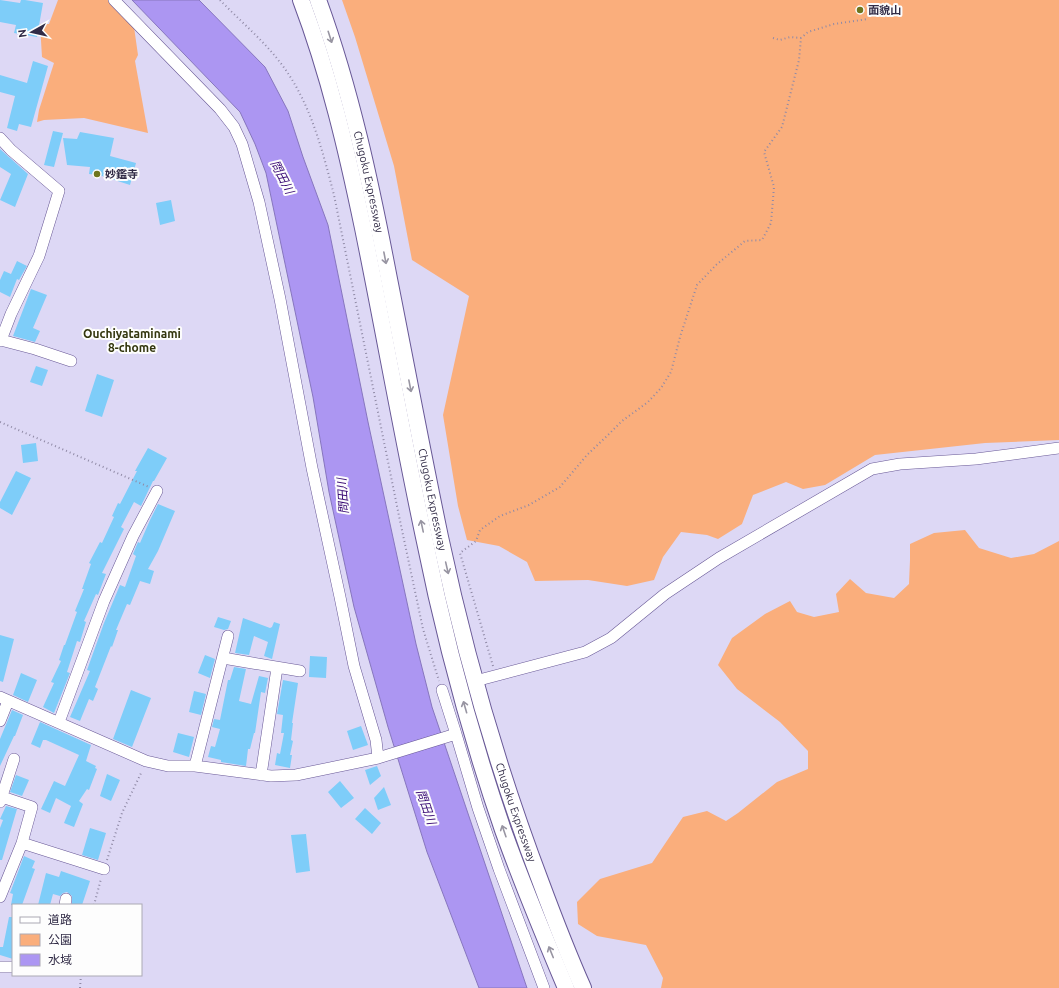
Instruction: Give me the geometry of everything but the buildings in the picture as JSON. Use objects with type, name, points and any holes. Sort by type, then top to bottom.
[{"type":"highway","name":"Chugoku Expressway","points":[[301,0],[331,93],[351,171],[421,526],[448,642],[484,772],[504,831],[527,894],[566,988]]},
{"type":"highway","name":"Chugoku Expressway","points":[[318,0],[347,90],[367,168],[440,539],[479,698],[519,825],[568,954],[583,988]]},
{"type":"street","points":[[114,0],[220,109],[234,127],[242,144],[268,238],[312,468],[354,666],[376,740],[378,758]]},
{"type":"street","points":[[0,138],[11,150],[59,191],[39,256],[11,314],[1,340],[36,348],[71,361]]},
{"type":"street","points":[[484,679],[585,652],[611,638],[665,594],[719,558],[872,469],[900,464],[976,459],[1059,448]]},
{"type":"street","points":[[59,722],[104,601],[133,536],[157,491]]},
{"type":"street","points":[[195,766],[228,636]]},
{"type":"street","points":[[222,658],[300,671]]},
{"type":"street","points":[[261,775],[277,668]]},
{"type":"street","points":[[442,690],[452,736],[499,869],[544,988]]},
{"type":"street","points":[[0,721],[4,699],[146,761],[168,766],[195,766],[271,776],[296,776],[378,758],[452,736]]},
{"type":"street","points":[[0,897],[22,843],[32,807],[1,799],[14,759]]},
{"type":"street","points":[[22,843],[104,869]]},
{"type":"street","points":[[0,967],[12,967]]},
{"type":"path","points":[[220,0],[280,62],[299,92],[310,116],[324,154],[334,195],[423,629],[442,690]]},
{"type":"path","points":[[496,675],[460,553],[476,541],[480,530],[500,516],[529,505],[560,487],[587,455],[622,421],[648,402],[661,388],[671,372],[680,336],[697,285],[716,265],[744,241],[762,240],[771,223],[774,188],[764,152],[782,127],[798,60],[801,38],[808,32],[834,24],[868,19]]},
{"type":"path","points":[[773,38],[780,40],[790,37],[801,38]]},
{"type":"path","points":[[0,422],[157,491]]},
{"type":"path","points":[[94,904],[122,813],[146,761]]},
{"type":"path","points":[[80,988],[81,976]]},
{"type":"green space","points":[[58,0],[108,0],[134,27],[138,55],[135,61],[148,133],[84,118],[44,120],[37,122],[39,110],[54,63],[42,57],[40,24],[49,24]]},
{"type":"green space","points":[[342,0],[1059,0],[1059,440],[985,443],[875,455],[825,485],[803,489],[786,482],[753,495],[742,524],[718,539],[707,535],[681,532],[663,557],[654,580],[627,586],[588,580],[535,581],[527,562],[499,546],[467,540],[458,506],[443,415],[469,296],[412,260],[394,166],[355,37]]},
{"type":"green space","points":[[965,530],[979,548],[1011,558],[1034,554],[1059,541],[1059,988],[661,988],[663,978],[646,945],[597,936],[578,924],[577,902],[600,879],[652,863],[683,817],[707,811],[726,821],[777,782],[808,769],[808,751],[780,722],[737,689],[718,665],[732,638],[765,614],[790,601],[797,612],[814,617],[839,612],[836,594],[850,579],[866,593],[894,598],[909,584],[910,544],[934,533]]},
{"type":"water","name":"問田川","points":[[132,0],[199,0],[265,67],[288,111],[328,225],[368,422],[416,644],[432,707],[527,988],[479,988],[427,852],[388,727],[354,607],[329,492],[313,397],[266,173],[255,144],[240,112]]},
{"type":"place","name":"面貌山","points":[[860,10]]},
{"type":"place","name":"妙鑑寺","points":[[97,174]]},
{"type":"district","name":"Ouchiyataminami 8-chome","points":[[132,341]]}]
